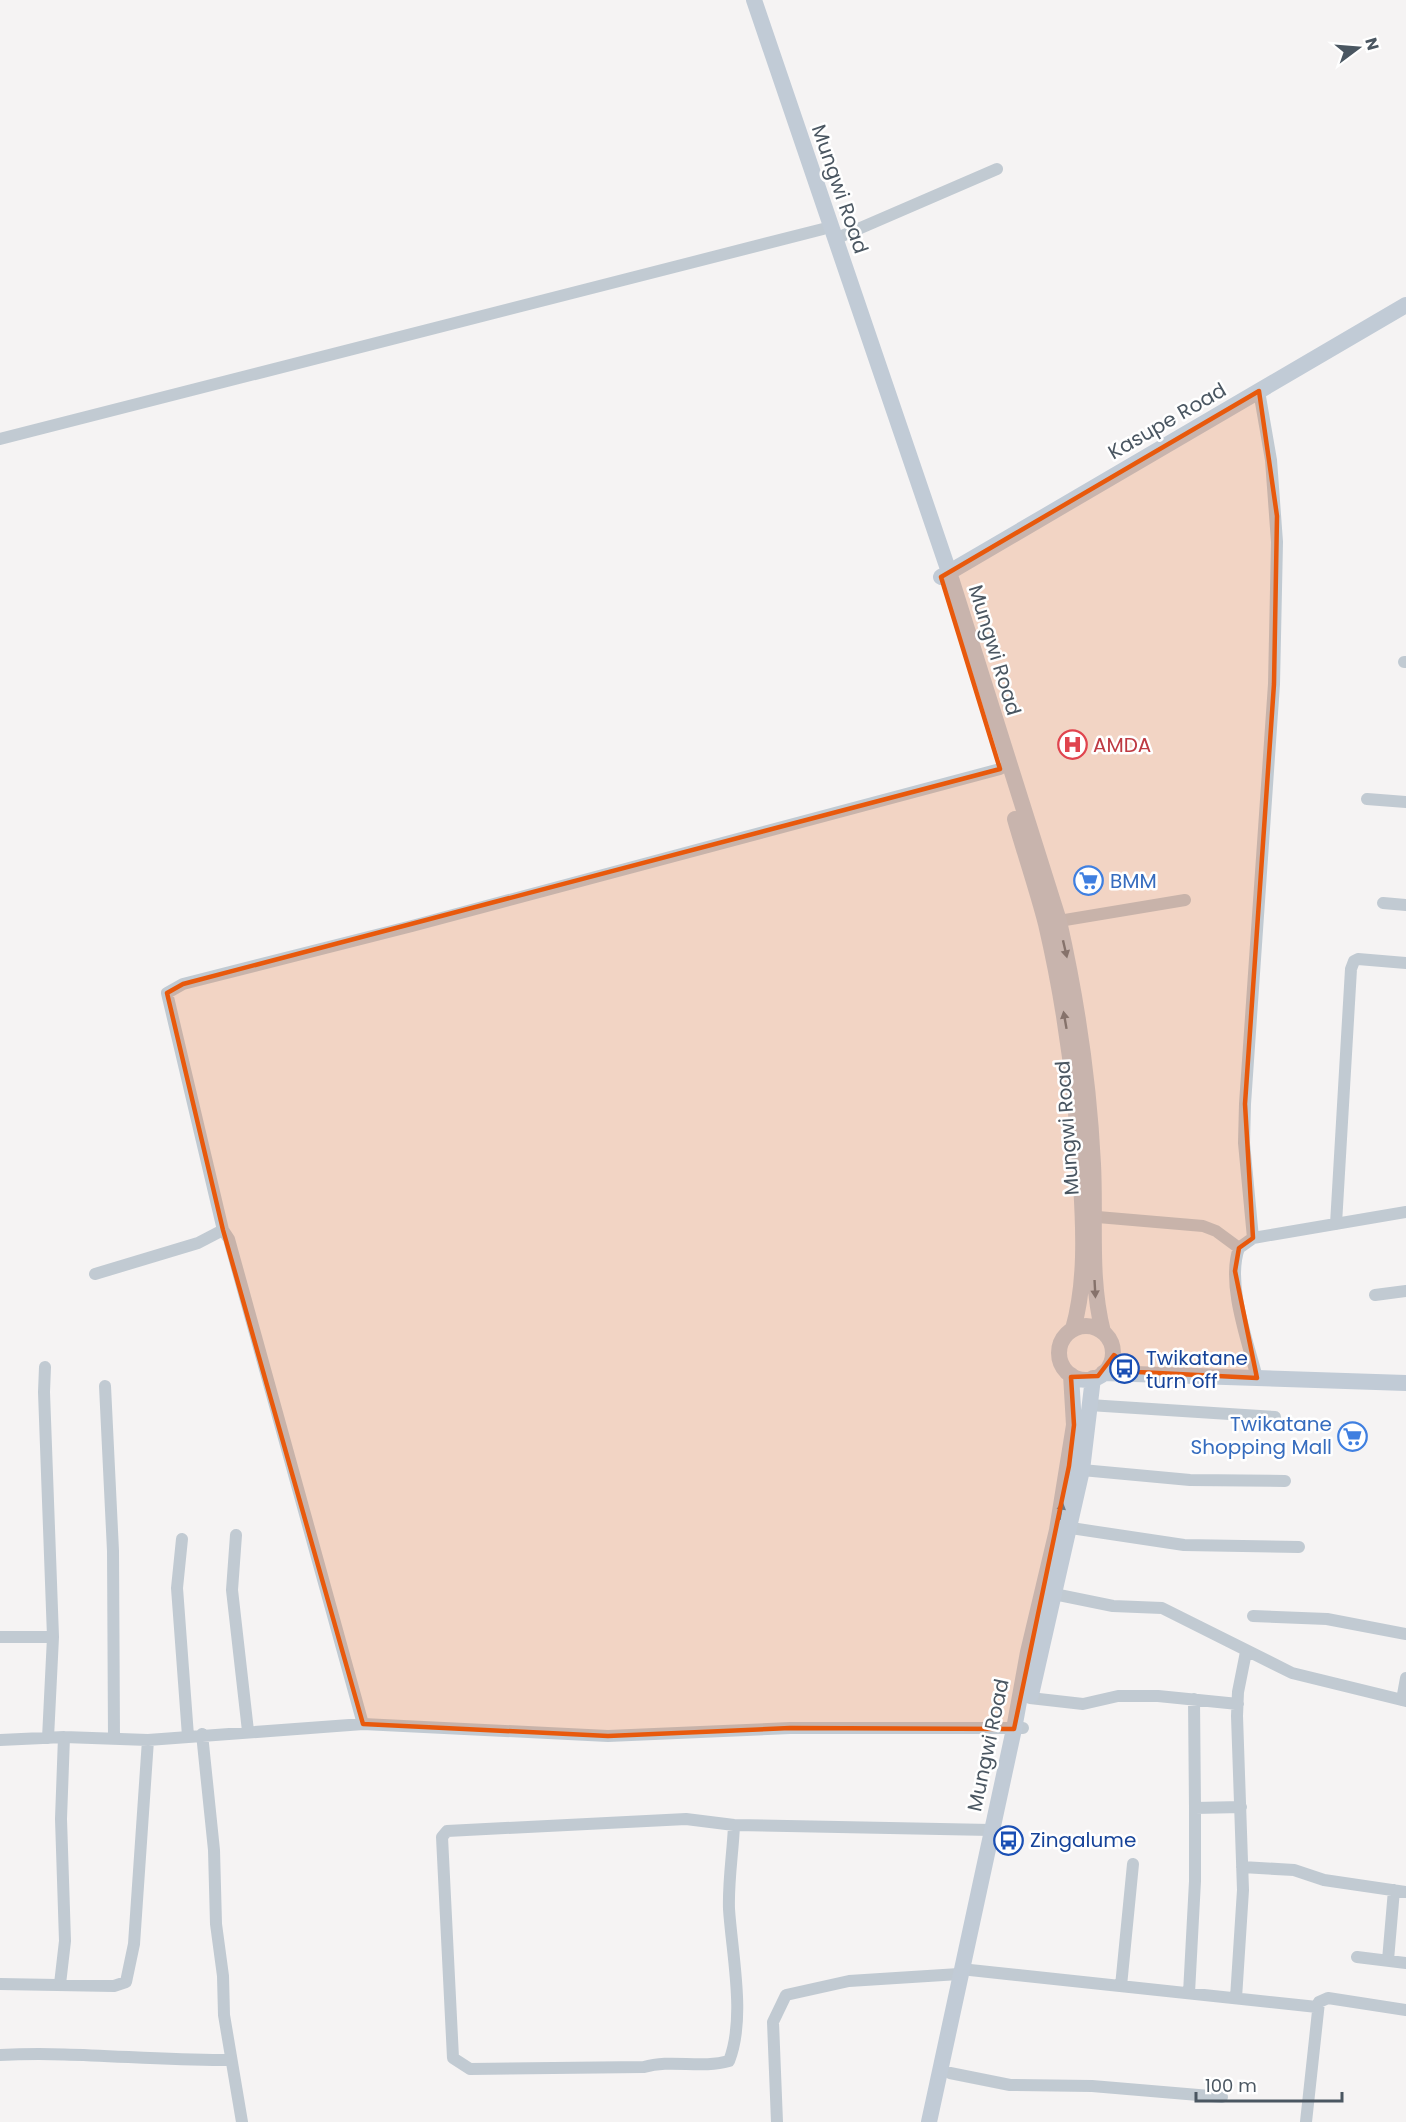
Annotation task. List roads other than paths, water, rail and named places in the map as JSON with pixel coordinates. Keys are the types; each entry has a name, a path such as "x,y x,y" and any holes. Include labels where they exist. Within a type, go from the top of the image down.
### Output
{"main road":[{"name":"Mungwi Road","path":"746,0 829,234 945,575 1059,921 1072,980 1086,1073 1089,1216 1094,1291 1103,1332"},
{"name":"Mungwi Road","path":"754,0 829,234"},
{"name":"Kasupe Road","path":"945,575 1406,305"},
{"name":"Mungwi Road","path":"945,575 1045,922 1059,992 1077,1111 1089,1216 1079,1310 1073,1329"},
{"path":"1138,1372 1113,1354 1108,1338 1103,1332 1088,1326 1073,1329 1061,1342 1059,1351 1065,1369 1078,1378 1138,1372 1406,1383"},
{"path":"1098,1376 1113,1354"},
{"name":"Mungwi Road","path":"929,2122 1019,1729 1028,1652 1057,1530 1074,1425 1071,1375"},
{"name":"Mungwi Road","path":"939,2122 950,2073 964,1972 991,1830 1030,1698 1071,1528 1082,1470 1089,1405 1098,1376"}],"street":[{"path":"0,439 829,234 997,169"},
{"path":"1253,1238 1246,1174 1245,1104 1274,684 1277,542 1271,460 1259,391"},
{"path":"363,1724 230,1239 223,1230 166,993 172,989 1000,770"},
{"path":"1367,799 1406,802"},
{"path":"1059,921 1185,900"},
{"path":"1383,903 1406,905"},
{"path":"1336,1224 1352,964 1358,959 1406,963"},
{"path":"1257,1378 1239,1307 1235,1271 1239,1248 1253,1238 1406,1212"},
{"path":"1089,1216 1203,1226 1239,1248"},
{"path":"95,1274 198,1243 223,1230"},
{"path":"1375,1295 1406,1291"},
{"path":"45,1367 53,1637 48,1738"},
{"path":"105,1386 113,1551 114,1739"},
{"path":"1089,1405 1275,1417"},
{"path":"1082,1470 1190,1480 1285,1482"},
{"path":"1071,1528 1184,1545 1299,1547"},
{"path":"236,1535 232,1590 248,1731"},
{"path":"182,1539 177,1588 188,1736"},
{"path":"1054,1594 1113,1606 1162,1608 1292,1673 1404,1700 1406,1678"},
{"path":"1253,1616 1327,1619 1406,1634"},
{"path":"0,1637 53,1637"},
{"path":"1236,1998 1242,1867 1238,1704 1246,1652"},
{"path":"1030,1698 1083,1704 1118,1696 1194,1699 1238,1704"},
{"path":"1189,1993 1195,1881 1194,1699"},
{"path":"0,1740 64,1737 148,1740 202,1734 363,1724 608,1736 790,1728 1019,1729"},
{"path":"202,1734 214,1850 216,1924 230,2060 242,2122"},
{"path":"60,1984 65,1941 62,1819 64,1737"},
{"path":"0,1984 114,1986 122,1985 128,1977 139,1880 141,1814 148,1740"},
{"path":"1195,1808 1241,1807"},
{"path":"735,1825 729,1906 735,1975 735,2044 729,2061 712,2066 653,2064 644,2067 470,2069 453,2058 442,1837 447,1831 686,1819 735,1825 991,1830"},
{"path":"1121,1986 1133,1864"},
{"path":"1242,1867 1294,1870 1324,1880 1400,1891 1388,1960"},
{"path":"1357,1957 1406,1963"},
{"path":"777,2122 772,2022 786,1995 849,1981 964,1972 1317,2007"},
{"path":"1306,2122 1319,2002 1328,1998 1406,2010"},
{"path":"0,2055 56,2052 185,2060 230,2060"},
{"path":"950,2073 1010,2085 1092,2086 1222,2097"}],"place":[{"name":"AMDA","path":"1072,745"},
{"name":"BMM","path":"1089,881"},
{"name":"Twikatane turn off","path":"1125,1369"},
{"name":"Twikatane Shopping Mall","path":"1353,1436"},
{"name":"Zingalume","path":"1009,1840"}]}
